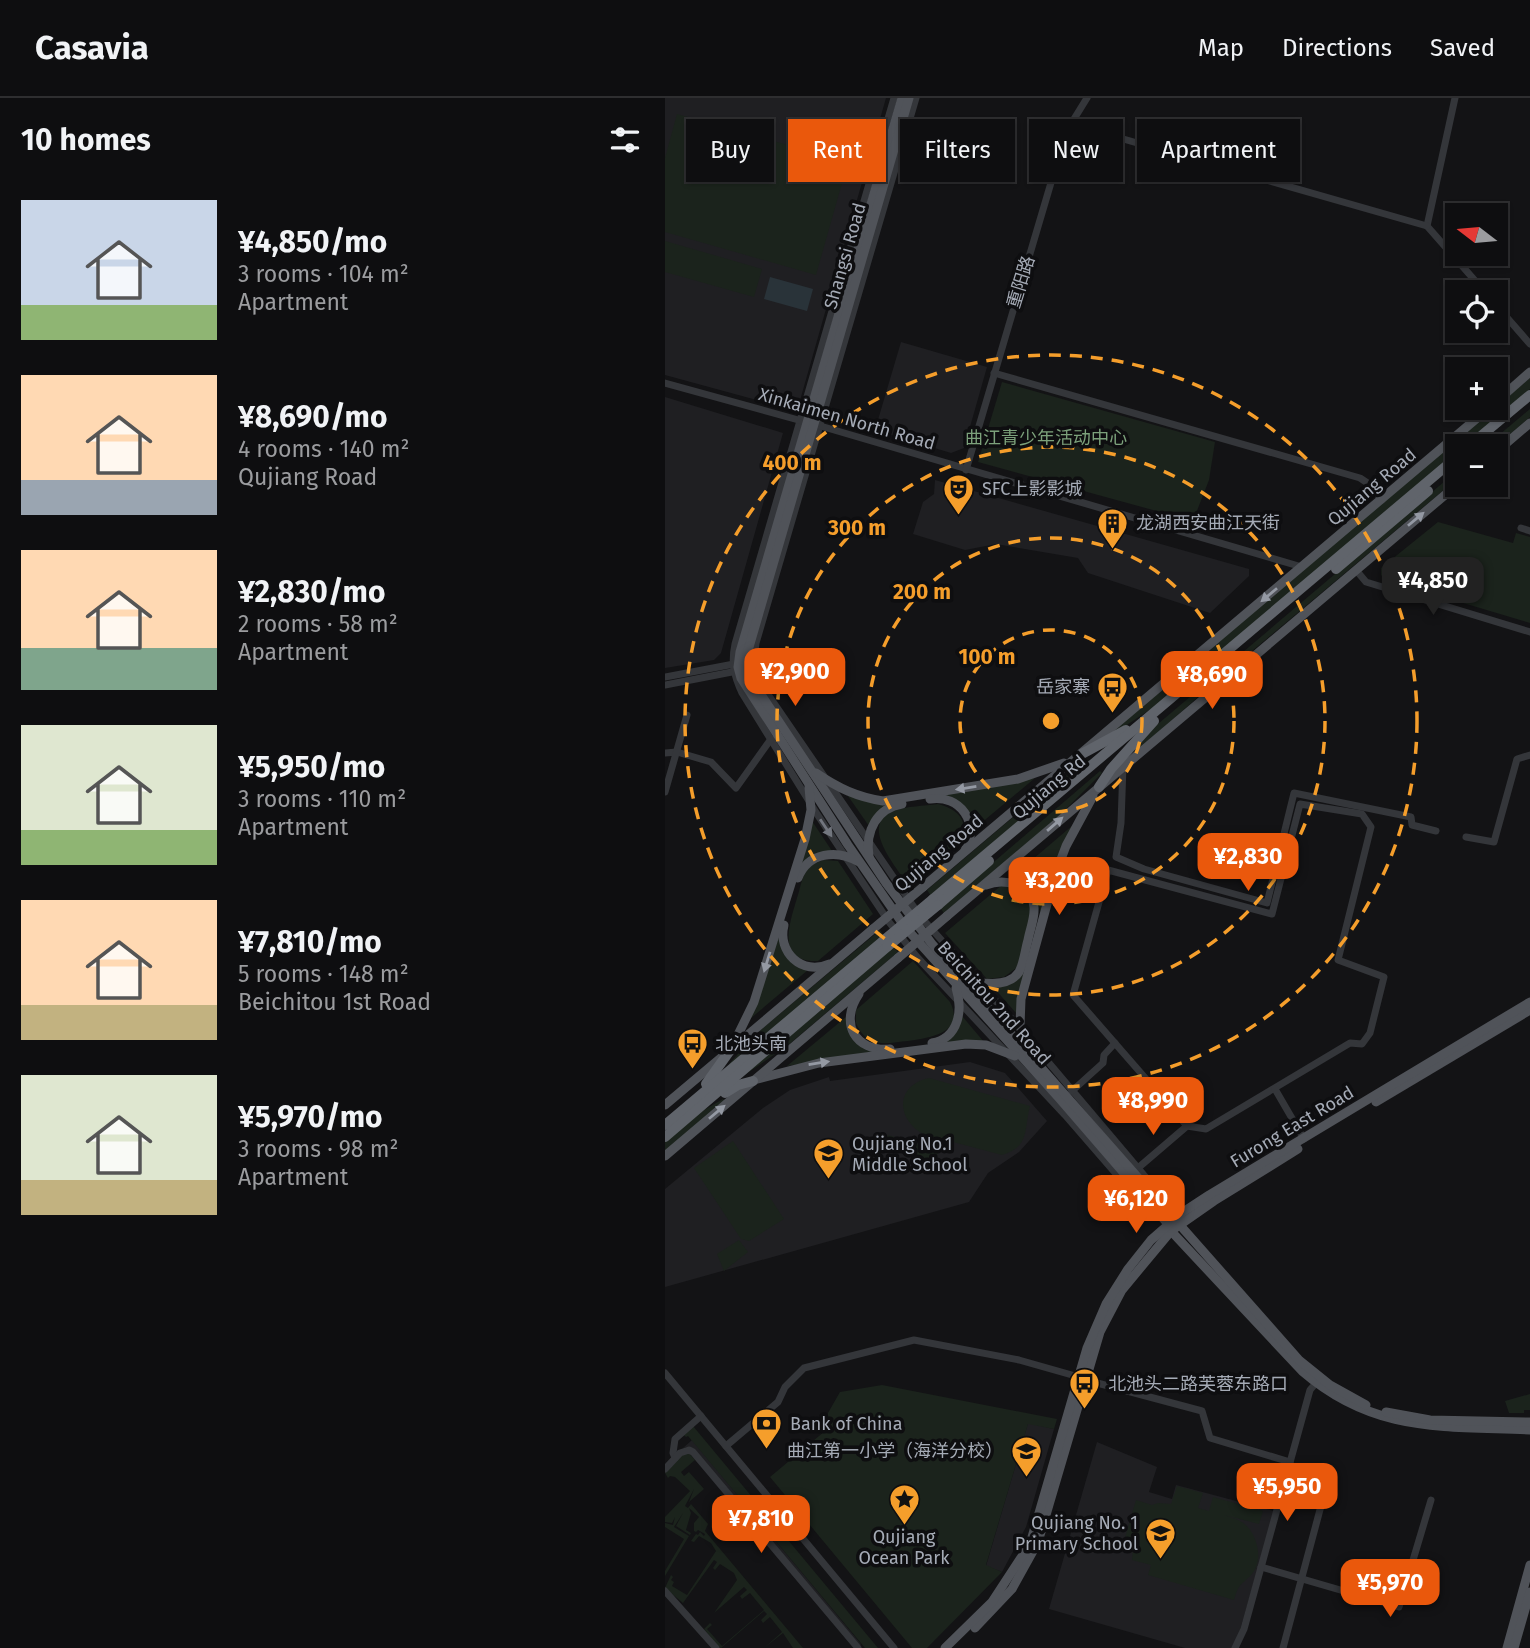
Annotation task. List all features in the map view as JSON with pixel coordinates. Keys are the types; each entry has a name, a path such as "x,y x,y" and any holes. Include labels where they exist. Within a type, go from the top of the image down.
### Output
{"highway":[{"path":"1483,434 1530,395"},
{"path":"1494,434 1530,403"},
{"name":"Qujiang Rd","path":"1151,720 1445,467"},
{"name":"Qujiang Rd","path":"665,1125 692,1107 1445,476"},
{"path":"1078,756 1151,720"},
{"path":"1099,787 1151,720"},
{"path":"692,1107 731,1049"},
{"path":"692,1107 753,1080"},
{"name":"Qujiang Rd","path":"665,1137 692,1107"}],"main road":[{"name":"Shangsi Road","path":"810,423 902,98"},
{"name":"Shangsi Road","path":"810,423 909,98"},
{"path":"1508,391 1530,372"},
{"name":"Qujiang Road","path":"665,1105 1475,420"},
{"path":"740,667 810,423"},
{"path":"1508,442 1530,423"},
{"path":"665,1156 1445,495"},
{"name":"Beichitou 2nd Road","path":"740,667 867,863 905,927 1029,1052 1239,1306 1316,1383 1350,1404 1377,1415 1409,1423 1530,1430"},
{"path":"731,1049 750,1011 806,839 811,804 808,774 862,797 890,800 1018,779 1078,756"},
{"path":"1029,1052 1021,1030 1021,999 1058,865 1099,787"},
{"path":"840,958 825,966 802,965 789,956 782,937 800,874 806,864 821,855 845,856 867,863 869,840 877,818 887,808 943,798 959,806 969,821 970,839 963,854"},
{"path":"863,987 851,1009 851,1028 861,1042 878,1049 940,1042 955,1028 960,1003 957,979 1005,982 1018,973 1034,911 1030,896 1014,884 996,882 979,890"},
{"name":"Beichitou 2nd Road","path":"957,979 1027,1064 1299,1360 1346,1395 1379,1410 1412,1418 1530,1422"},
{"name":"Furong East Road","path":"945,1648 992,1602 1030,1544 1100,1332 1122,1290 1171,1222 1209,1195 1530,1002"},
{"name":"Furong East Road","path":"1171,1222 1214,1201 1530,1010"},
{"path":"753,1080 811,1065 966,1044 1002,1049 1027,1064"},
{"name":"Furong East Road","path":"953,1648 1001,1602 1031,1558 1050,1507 1083,1379"},
{"path":"1507,1648 1530,1565"},
{"path":"1514,1648 1530,1592"}],"street":[{"path":"894,98 756,643 740,667 742,693 888,922 1065,1115 1150,1213 1171,1222"},
{"path":"810,423 916,98"},
{"name":"重阳路","path":"1075,119 1087,98"},
{"path":"1427,226 1455,98"},
{"path":"1123,139 1427,226 1474,280"},
{"name":"重阳路","path":"966,470 1051,182"},
{"path":"1508,319 1530,344"},
{"path":"994,373 1360,478 1382,499"},
{"name":"Xinkaimen North Road","path":"665,383 1302,567"},
{"path":"1356,570 1366,582 1530,632"},
{"path":"665,685 740,667"},
{"path":"665,677 740,667 757,677 921,916 1165,1200 1171,1222"},
{"path":"665,792 687,715"},
{"path":"665,753 677,752 711,762 736,788 771,739"},
{"path":"1466,837 1494,842 1517,759 1530,755"},
{"path":"1123,766 1121,823 1116,857 1144,869 1267,903 1294,793 1411,817 1412,825 1436,831"},
{"path":"1300,804 1362,814 1370,827 1338,960 1384,977 1370,1033 1362,1044 1350,1043 1275,1088 1206,1129 1187,1126 1073,995 1108,870 1272,914 1300,804"},
{"path":"1072,1091 1103,1063 1104,1055 1115,1043"},
{"path":"1275,1088 1304,1139"},
{"path":"1138,1168 1187,1126"},
{"path":"726,1446 778,1402 785,1387 804,1368 914,1340 1019,1360 1202,1411 1210,1438 1290,1462"},
{"path":"665,1373 894,1648"},
{"path":"1235,1648 1244,1629 1310,1390 1316,1383"},
{"path":"675,1458 669,1447 701,1416"},
{"path":"665,1469 687,1449 693,1452 858,1648"},
{"path":"1283,1648 1329,1476"},
{"path":"1261,1567 1399,1607 1430,1500"},
{"path":"665,1591 716,1648"}],"shaded area":[{"path":"665,98 886,98 880,119 788,119 788,182 862,182 797,411 665,375"},
{"path":"770,277 813,289 807,311 764,299"},
{"path":"901,342 987,367 964,448 951,453 875,430"},
{"path":"665,397 783,433 721,653 714,660 665,668"},
{"name":"龙湖西安曲江天街","path":"935,480 1249,569 1249,576 1210,613 1088,573 1078,558 996,544 965,550 913,534 923,502 934,494"},
{"name":"Qujiang No.1 Middle School","path":"970,1062 1005,1073 1047,1121 1019,1152 988,1173 969,1202 665,1287 665,1189 763,1108 790,1090 829,1077 830,1081"},
{"name":"曲江第一小学（海洋分校）","path":"1028,1423 1054,1429 1026,1527 1002,1572 986,1566"},
{"path":"692,1440 860,1646 689,1447 683,1448"},
{"name":"Qujiang No. 1 Primary School","path":"1097,1442 1157,1467 1149,1492 1172,1499 1176,1485 1274,1511 1235,1648 1185,1648 1049,1609"}],"green space":[{"path":"677,114 695,119 686,119 686,182 774,182 774,141 788,145 788,182 842,182 816,275 665,232 665,158"},
{"path":"665,241 762,269 754,297 665,272"},
{"path":"1530,378 1530,389 1508,407 1508,397"},
{"name":"曲江青少年活动中心","path":"1002,382 1215,442 1209,480 1193,521 978,462"},
{"path":"1530,409 1530,417 1508,436 1500,434"},
{"path":"1480,420 1493,420 1476,434 1464,434"},
{"path":"1445,450 1445,461 1154,707 1108,735"},
{"path":"1445,481 1445,489 1208,688 1126,761 1152,729"},
{"path":"1438,522 1513,543 1516,533 1530,537 1530,623 1386,580 1381,575 1381,568"},
{"path":"1089,760 931,896 927,890 1044,791"},
{"path":"1100,771 1102,773 1058,817 944,913 940,908"},
{"path":"1035,778 974,829 945,796 945,795"},
{"path":"850,796 890,803 869,826"},
{"path":"938,804 955,812 962,820 963,839 908,885 883,846 879,825 884,817 894,811"},
{"path":"812,821 832,851 800,869"},
{"path":"1073,825 1041,915 1033,891 1012,877"},
{"path":"824,860 838,861 873,914 818,961 804,960 791,948 791,918 804,875 816,863"},
{"path":"1003,884 1027,895 1032,911 1019,966 1004,977 987,979 945,933"},
{"path":"880,930 884,936 729,1064 757,1033"},
{"path":"779,936 808,970 750,1019"},
{"path":"893,947 898,952 787,1046 740,1078"},
{"path":"913,961 950,1002 954,1012 953,1021 935,1036 889,1043 870,1040 857,1026 856,1010"},
{"path":"1026,968 1017,1012 1016,1013 994,988"},
{"path":"962,1016 984,1042 940,1043"},
{"path":"846,1017 848,1027 879,1052 787,1066"},
{"path":"929,1078 1030,1106 1022,1142 1011,1152 1002,1155 923,1134 907,1119 903,1103 910,1087"},
{"path":"723,1099 725,1101 665,1152 665,1141 697,1114"},
{"path":"888,1135 939,1150 935,1162 884,1148"},
{"path":"733,1141 784,1219 749,1241 741,1239 694,1168"},
{"path":"739,1240 748,1252 724,1271 717,1254"},
{"name":"Qujiang Ocean Park","path":"882,1385 1057,1419 1054,1429 1028,1424 986,1565 1002,1572 927,1648 912,1648 770,1477 825,1431 824,1420 840,1392"},
{"path":"1530,1394 1530,1410 1524,1410 1524,1413 1509,1413 1505,1401"},
{"path":"693,1426 878,1648 865,1648 688,1436 683,1434"},
{"path":"688,1452 695,1460 681,1472 684,1476 689,1472 704,1489 689,1502 694,1489 685,1506 688,1508 691,1504 708,1524 705,1531 803,1648 793,1648 783,1633 764,1648 782,1632 770,1617 763,1623 761,1620 767,1614 764,1611 721,1648 719,1647 704,1629 710,1623 712,1625 707,1629 722,1646 764,1610 750,1593 742,1599 740,1596 747,1590 744,1587 714,1613 737,1580 734,1573 720,1564 715,1570 713,1568 717,1562 714,1560 683,1603 665,1588 671,1575 674,1582 672,1586 687,1595 716,1551 711,1543 699,1536 694,1542 691,1541 700,1532 704,1536 705,1534 698,1530 694,1531 694,1523 699,1517 689,1508 691,1513 686,1530 691,1533 690,1535 676,1526 683,1513 674,1527 689,1536 665,1576 665,1571 684,1539 665,1527 665,1523 673,1525 675,1517 672,1523 665,1522 665,1517 690,1491 675,1477 668,1478 665,1473"},
{"path":"1177,1486 1203,1493 1198,1508 1209,1511 1213,1497 1263,1511 1259,1524 1224,1515 1246,1525 1254,1537 1258,1553 1256,1568 1239,1587 1234,1600 1148,1575 1151,1565 1132,1560 1133,1548 1123,1545 1136,1500 1152,1505 1171,1504"}],"place":[{"name":"SFC上影影城","path":"959,516"},
{"name":"龙湖西安曲江天街","path":"1113,550"},
{"name":"岳家寨","path":"1113,714"},
{"name":"北池头南","path":"692,1071"},
{"name":"Qujiang No.1 Middle School","path":"829,1181"},
{"name":"北池头二路芙蓉东路口","path":"1085,1411"},
{"name":"Bank of China","path":"767,1451"},
{"name":"曲江第一小学（海洋分校）","path":"1026,1478"},
{"name":"Qujiang Ocean Park","path":"904,1526"},
{"name":"Qujiang No. 1 Primary School","path":"1161,1560"}]}
